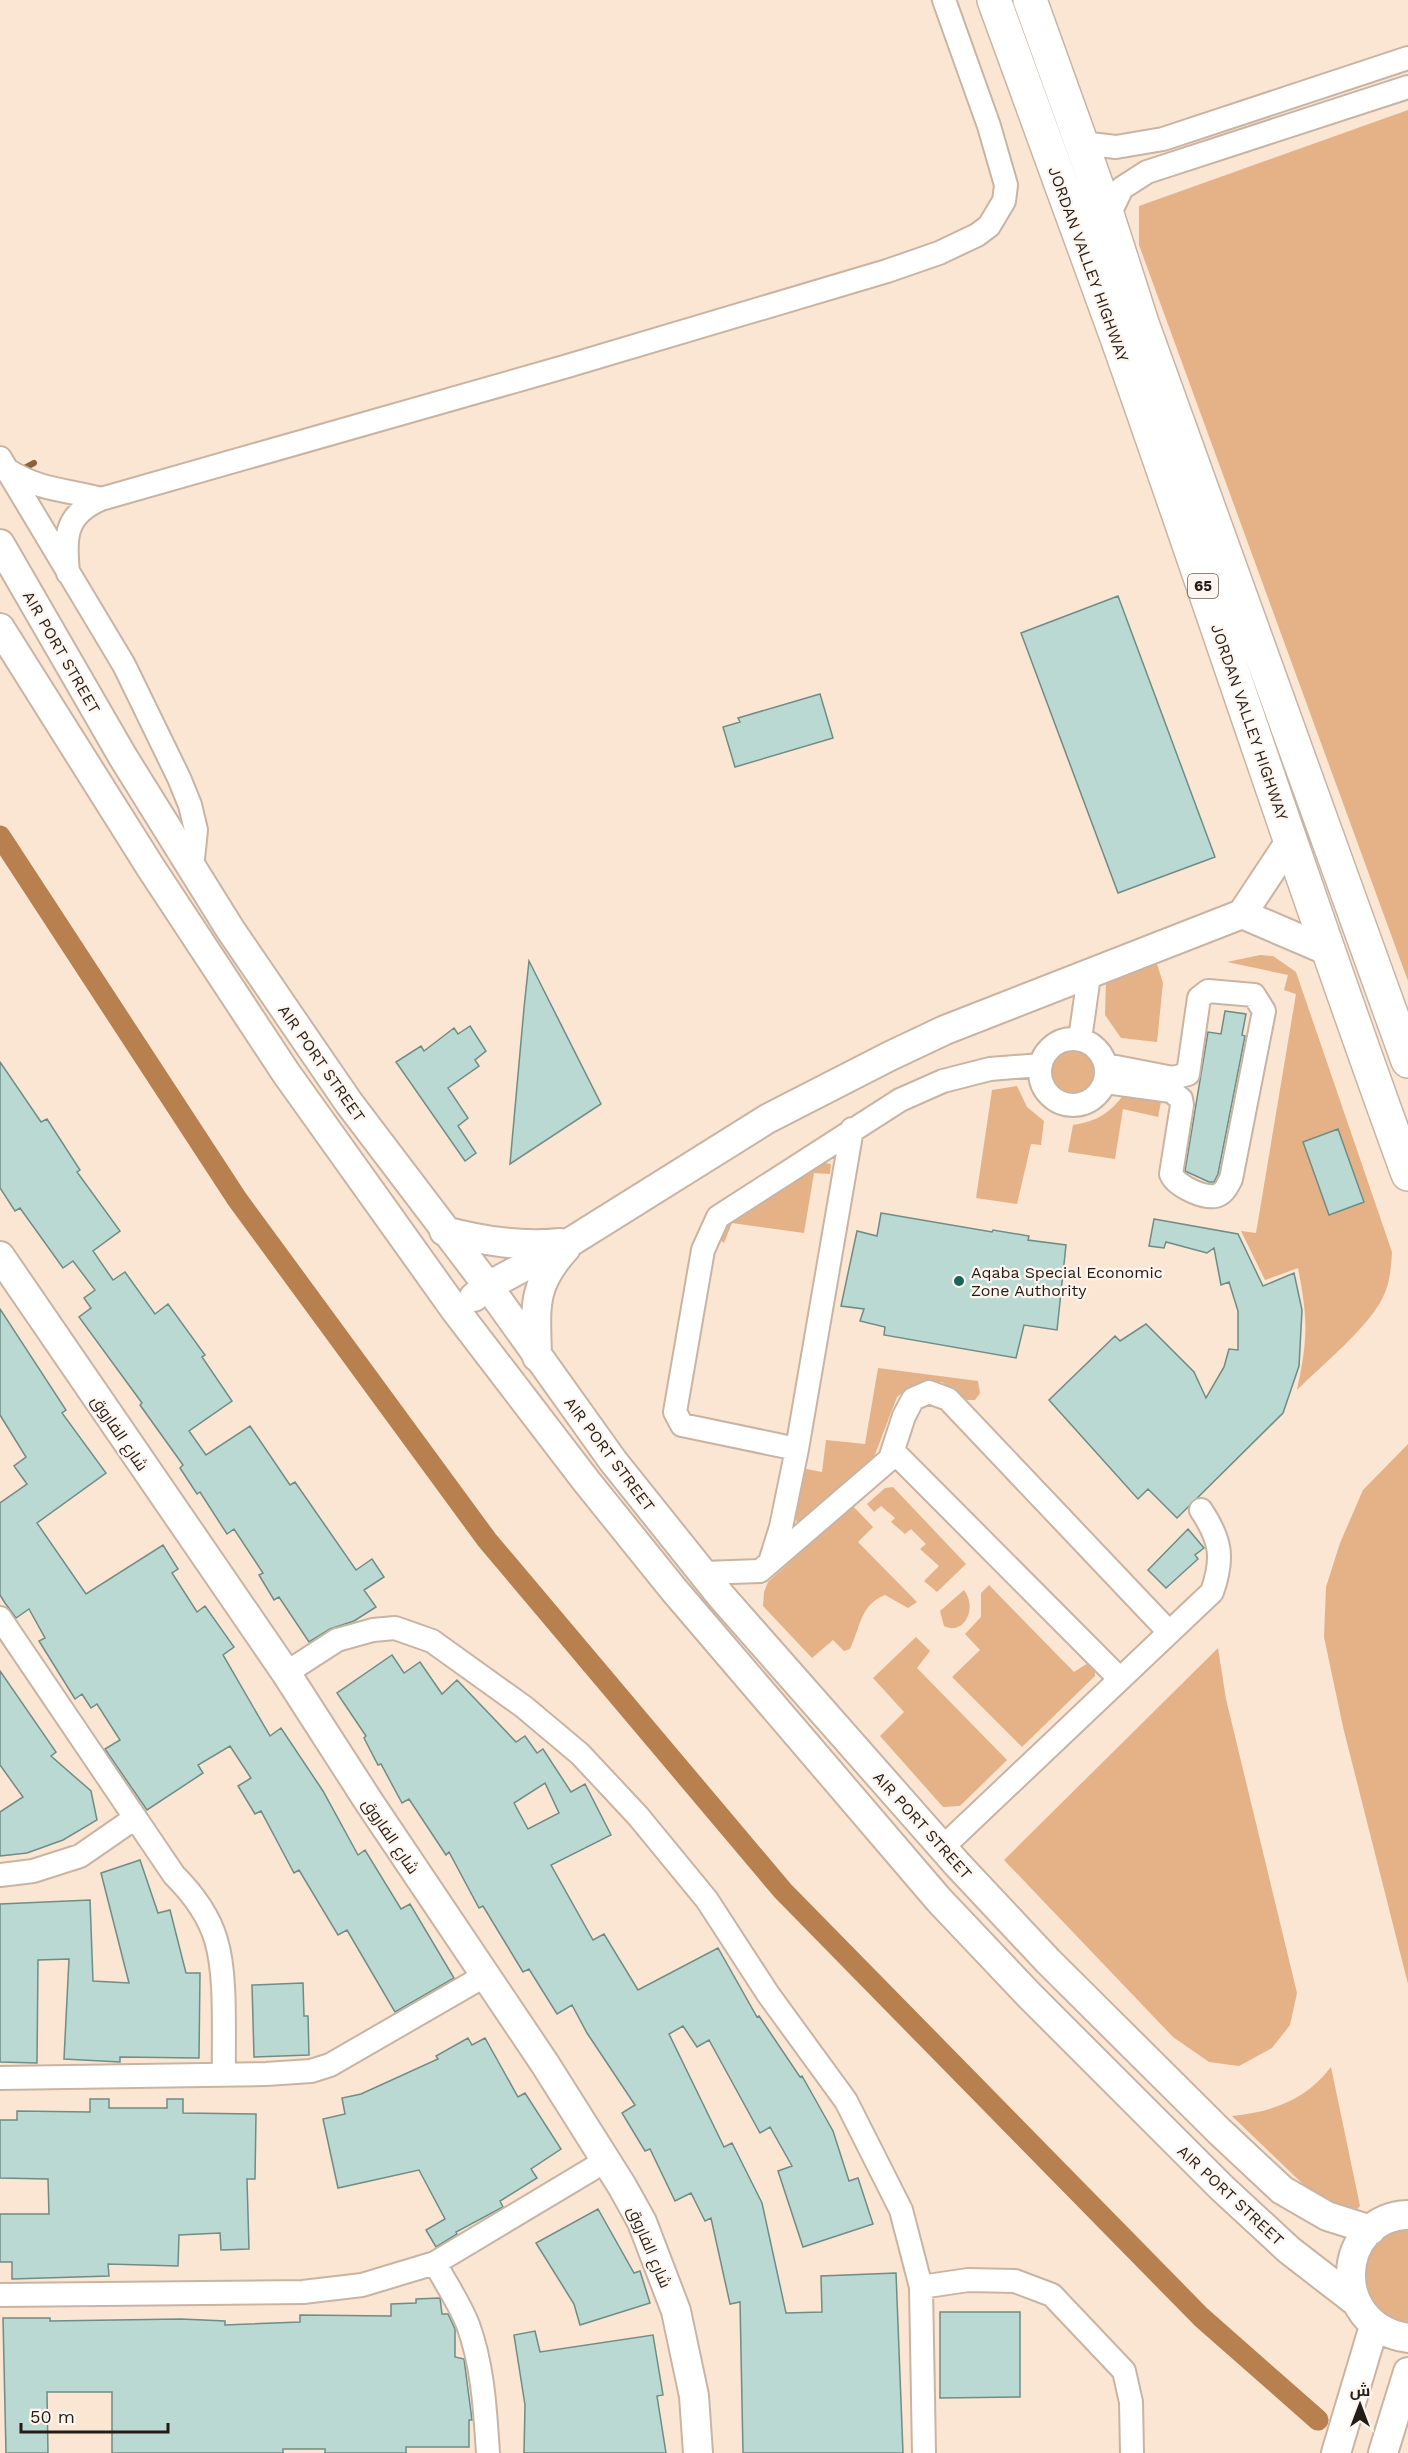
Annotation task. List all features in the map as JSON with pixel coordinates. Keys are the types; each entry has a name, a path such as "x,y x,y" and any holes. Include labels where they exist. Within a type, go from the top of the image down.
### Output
{"highway":[{"name":"JORDAN VALLEY HIGHWAY","path":"994,0 1129,328 1408,1061"},
{"name":"JORDAN VALLEY HIGHWAY","path":"1030,0 1108,217 1129,328 1326,950 1408,1174"}],"main road":[{"name":"AIR PORT STREET","path":"0,544 78,683 230,929 349,1103 444,1232 488,1286 613,1461 703,1573 942,1848 1048,1960 1267,2176 1282,2190 1327,2216 1371,2230"},
{"name":"AIR PORT STREET","path":"0,628 145,859 286,1073 456,1311 573,1464 674,1590 939,1900 1123,2091 1222,2188 1289,2250 1355,2301 1374,2326"},
{"path":"456,1311 488,1286 572,1241 767,1119 890,1056 988,1013 1089,976 1242,914 1291,840"},
{"path":"1242,914 1326,950"},
{"path":"444,1232 510,1245 533,1246 572,1241"},
{"path":"537,1357 536,1312 540,1284 551,1265 572,1241"},
{"name":"شارع الفاروق","path":"0,1256 286,1673 375,1812 486,1975 607,2160 642,2222 676,2311 694,2396 698,2453"},
{"path":"1355,2301 1351,2289 1352,2263 1362,2239 1386,2220 1408,2215"},
{"path":"1336,2453 1374,2326 1388,2334 1408,2338"},
{"path":"1383,2453 1408,2372"}],"street":[{"path":"68,573 66,540 70,525 83,507 101,499 564,367 888,271 939,253 977,235 998,213 1006,185 989,126 944,0"},
{"path":"1081,143 1116,147 1163,139 1408,58"},
{"path":"1108,217 1122,188 1129,181 1147,172 1408,87"},
{"path":"3,464 31,484 49,489 67,489 101,499"},
{"path":"3,464 123,665 179,778 190,805 196,830 192,868"},
{"path":"1080,1039 1089,976"},
{"path":"1208,991 1254,995 1264,1011 1231,1179 1221,1194 1214,1196 1181,1188 1171,1174 1182,1105 1177,1095 1171,1091 1106,1074 1173,1078 1188,1074 1199,998 1208,991"},
{"path":"1080,1039 1100,1050 1106,1074 1092,1100 1071,1106 1060,1103 1044,1089 1040,1078 1041,1065 1049,1048 1059,1042 1080,1039"},
{"path":"797,1449 682,1425 675,1412 703,1250 718,1217 900,1100 943,1081 990,1069 1041,1065"},
{"path":"770,1562 781,1527 797,1449 852,1129"},
{"path":"703,1573 760,1571 890,1459 904,1416 914,1399 929,1392 948,1399 1169,1632"},
{"path":"893,1451 1120,1679"},
{"path":"942,1848 1212,1592 1221,1567 1216,1532 1201,1510"},
{"path":"0,1618 174,1875 191,1891 216,1940 220,1970 224,2074"},
{"path":"286,1673 337,1640 373,1630 395,1628 432,1641 524,1707 580,1754 638,1816 707,1900 768,1994 846,2101 901,2210 921,2287 924,2453"},
{"path":"0,1875 33,1871 80,1856 135,1818"},
{"path":"0,2078 310,2071 330,2065 486,1975"},
{"path":"0,2295 303,2292 362,2285 435,2264 607,2160"},
{"path":"435,2264 467,2322 475,2346 482,2375 488,2453"},
{"path":"921,2287 968,2280 1015,2281 1052,2295 1124,2371 1131,2402 1132,2453"}],"shaded area":[{"path":"1408,110 1408,981 1139,245 1139,206"},
{"path":"1260,955 1273,956 1296,972 1392,1252 1387,1286 1376,1309 1356,1333 1297,1390 1305,1342 1304,1301 1298,1268 1265,1280 1241,1231 1256,1233 1296,994 1284,990 1288,975 1227,962"},
{"path":"1157,964 1163,983 1157,1042 1121,1038 1105,1015 1106,980 1125,970"},
{"path":"1073,1050 1090,1057 1097,1074 1090,1091 1073,1098 1056,1091 1049,1074 1056,1057"},
{"path":"1017,1086 1027,1107 1044,1121 1041,1145 1031,1144 1017,1204 976,1198 992,1090"},
{"path":"1125,1093 1155,1098 1161,1102 1158,1117 1123,1109 1115,1159 1068,1152 1073,1125 1103,1115"},
{"path":"820,1162 831,1164 830,1174 814,1173 804,1233 732,1223 724,1243 715,1236 723,1220"},
{"path":"878,1368 978,1381 980,1393 975,1400 967,1400 942,1382 913,1385 897,1397 874,1457 860,1476 798,1524 794,1516 801,1468 822,1472 826,1440 865,1444"},
{"path":"1408,1444 1408,1984 1343,1727 1324,1637 1326,1587 1340,1543 1363,1490"},
{"path":"893,1487 966,1564 937,1592 924,1581 939,1566 920,1549 926,1544 911,1529 905,1534 891,1522 895,1518 881,1506 874,1512 867,1504 885,1488"},
{"path":"852,1505 873,1527 858,1542 917,1602 908,1608 885,1595 877,1599 862,1617 850,1649 844,1651 833,1640 812,1658 763,1606 764,1592 768,1582"},
{"path":"989,1585 1074,1672 1088,1663 1095,1669 1095,1676 1022,1747 952,1677 980,1650 965,1634 981,1617 981,1593"},
{"path":"964,1590 970,1605 967,1618 958,1627 944,1626 940,1611"},
{"path":"916,1637 930,1651 917,1668 1007,1760 960,1806 943,1807 880,1736 904,1712 873,1678"},
{"path":"1218,1648 1226,1699 1297,1993 1290,2025 1272,2048 1239,2066 1209,2062 1173,2037 1004,1860"},
{"path":"1331,2067 1360,2206 1354,2212 1332,2212 1232,2116 1261,2111 1287,2102 1311,2088"},
{"path":"1408,2223 1408,2330 1375,2317 1358,2267 1376,2236"}],"building":[{"path":"1118,596 1215,857 1118,893 1021,633"},
{"path":"820,694 833,738 735,767 723,727 740,722 738,718"},
{"path":"529,961 601,1104 510,1164 524,1008"},
{"path":"1225,1011 1246,1014 1242,1035 1245,1036 1218,1174 1214,1182 1209,1182 1185,1171 1208,1032 1221,1034"},
{"path":"470,1026 486,1051 475,1060 479,1066 448,1088 468,1118 458,1126 476,1153 465,1161 396,1062 421,1046 424,1051 454,1028 458,1034"},
{"path":"0,1062 41,1122 47,1119 80,1170 77,1172 120,1231 93,1251 113,1280 125,1272 155,1314 168,1304 205,1355 202,1357 232,1401 189,1431 206,1455 250,1426 290,1485 295,1482 356,1570 372,1559 384,1577 364,1590 376,1607 354,1621 330,1629 309,1642 279,1597 274,1600 259,1575 263,1573 234,1529 227,1534 200,1492 197,1494 180,1468 183,1465 140,1405 142,1403 79,1317 91,1308 84,1298 95,1290 73,1261 63,1268 20,1208 15,1211 0,1188"},
{"path":"1338,1129 1364,1202 1329,1215 1303,1142"},
{"path":"881,1213 1029,1236 1028,1240 1066,1245 1057,1330 1024,1325 1016,1358 884,1335 885,1327 860,1321 864,1309 841,1306 857,1231 877,1236"},
{"path":"1154,1219 1238,1234 1263,1286 1294,1273 1302,1310 1299,1366 1283,1413 1177,1518 1148,1489 1138,1499 1049,1400 1115,1336 1120,1341 1146,1324 1194,1372 1206,1398 1224,1367 1229,1349 1238,1350 1238,1311 1229,1282 1221,1285 1214,1248 1207,1253 1166,1242 1164,1248 1149,1246"},
{"path":"0,1309 66,1410 62,1413 106,1473 37,1523 86,1594 163,1545 178,1569 172,1573 197,1612 205,1606 234,1647 223,1655 270,1736 281,1728 323,1791 358,1855 365,1850 401,1909 410,1904 454,1978 395,2012 347,1930 338,1935 299,1870 294,1873 261,1811 255,1814 238,1786 251,1778 230,1746 198,1765 203,1773 147,1810 105,1749 120,1740 97,1704 91,1708 82,1694 75,1699 39,1641 45,1638 29,1609 16,1618 5,1603 0,1595 0,1503 27,1484 14,1466 26,1457 0,1415"},
{"path":"1188,1529 1204,1548 1195,1555 1198,1559 1166,1588 1148,1570"},
{"path":"392,1655 404,1673 420,1662 442,1694 457,1680 516,1742 525,1736 537,1753 543,1749 571,1792 585,1784 611,1835 551,1865 593,1940 604,1934 638,1990 718,1948 757,2017 759,2016 800,2077 802,2076 833,2131 849,2181 858,2178 873,2224 803,2247 778,2171 792,2166 770,2127 760,2133 709,2040 697,2047 683,2026 669,2034 724,2147 732,2143 762,2203 786,2313 822,2312 821,2276 896,2273 903,2453 743,2453 740,2302 730,2304 711,2218 705,2221 691,2193 675,2201 650,2149 645,2151 622,2113 635,2105 587,2033 572,2005 557,2014 529,1969 523,1972 483,1906 479,1908 449,1852 446,1855 409,1799 402,1803 381,1764 378,1765 364,1738 366,1736 337,1693","holes":["545,1783 559,1813 528,1829 514,1803"]},
{"path":"0,1671 56,1752 51,1756 91,1791 97,1820 63,1840 27,1853 0,1856 0,1812 23,1797 0,1765"},
{"path":"140,1860 158,1913 170,1910 186,1973 200,1973 199,2058 120,2057 120,2062 64,2059 69,1959 38,1960 37,2063 0,2062 0,1904 90,1900 93,1981 129,1983 101,1873"},
{"path":"303,1983 304,2016 308,2016 309,2055 254,2057 252,1985"},
{"path":"468,2038 472,2045 485,2038 518,2097 525,2093 561,2149 531,2169 537,2178 500,2201 503,2207 456,2232 457,2234 436,2247 426,2230 445,2219 419,2170 338,2188 323,2119 345,2114 342,2098 361,2094 438,2059 436,2056"},
{"path":"90,2099 109,2099 109,2108 167,2108 167,2099 183,2099 183,2113 256,2114 255,2179 247,2179 249,2249 221,2250 220,2233 179,2235 178,2266 108,2264 109,2276 12,2279 12,2262 0,2262 0,2214 49,2214 48,2179 0,2178 0,2120 17,2120 17,2111 90,2112"},
{"path":"598,2209 634,2273 640,2271 650,2303 580,2325 574,2304 536,2243"},
{"path":"440,2298 442,2314 448,2314 455,2329 455,2357 464,2359 472,2420 469,2420 469,2447 406,2447 406,2453 325,2453 325,2449 283,2449 283,2453 112,2453 112,2392 47,2392 48,2453 6,2453 3,2318 50,2318 50,2321 181,2319 225,2321 225,2325 300,2322 300,2315 391,2316 391,2304 416,2303 416,2299"},
{"path":"940,2312 1020,2312 1020,2397 940,2398"},
{"path":"535,2331 540,2352 653,2335 663,2395 657,2396 666,2453 524,2453 525,2405 514,2335"}],"waterway":[{"path":"19,471 34,463"},
{"path":"0,836 237,1199 487,1540 783,1891 1201,2317 1318,2420"}],"place":[{"name":"Aqaba Special Economic Zone Authority","path":"959,1281"}]}
